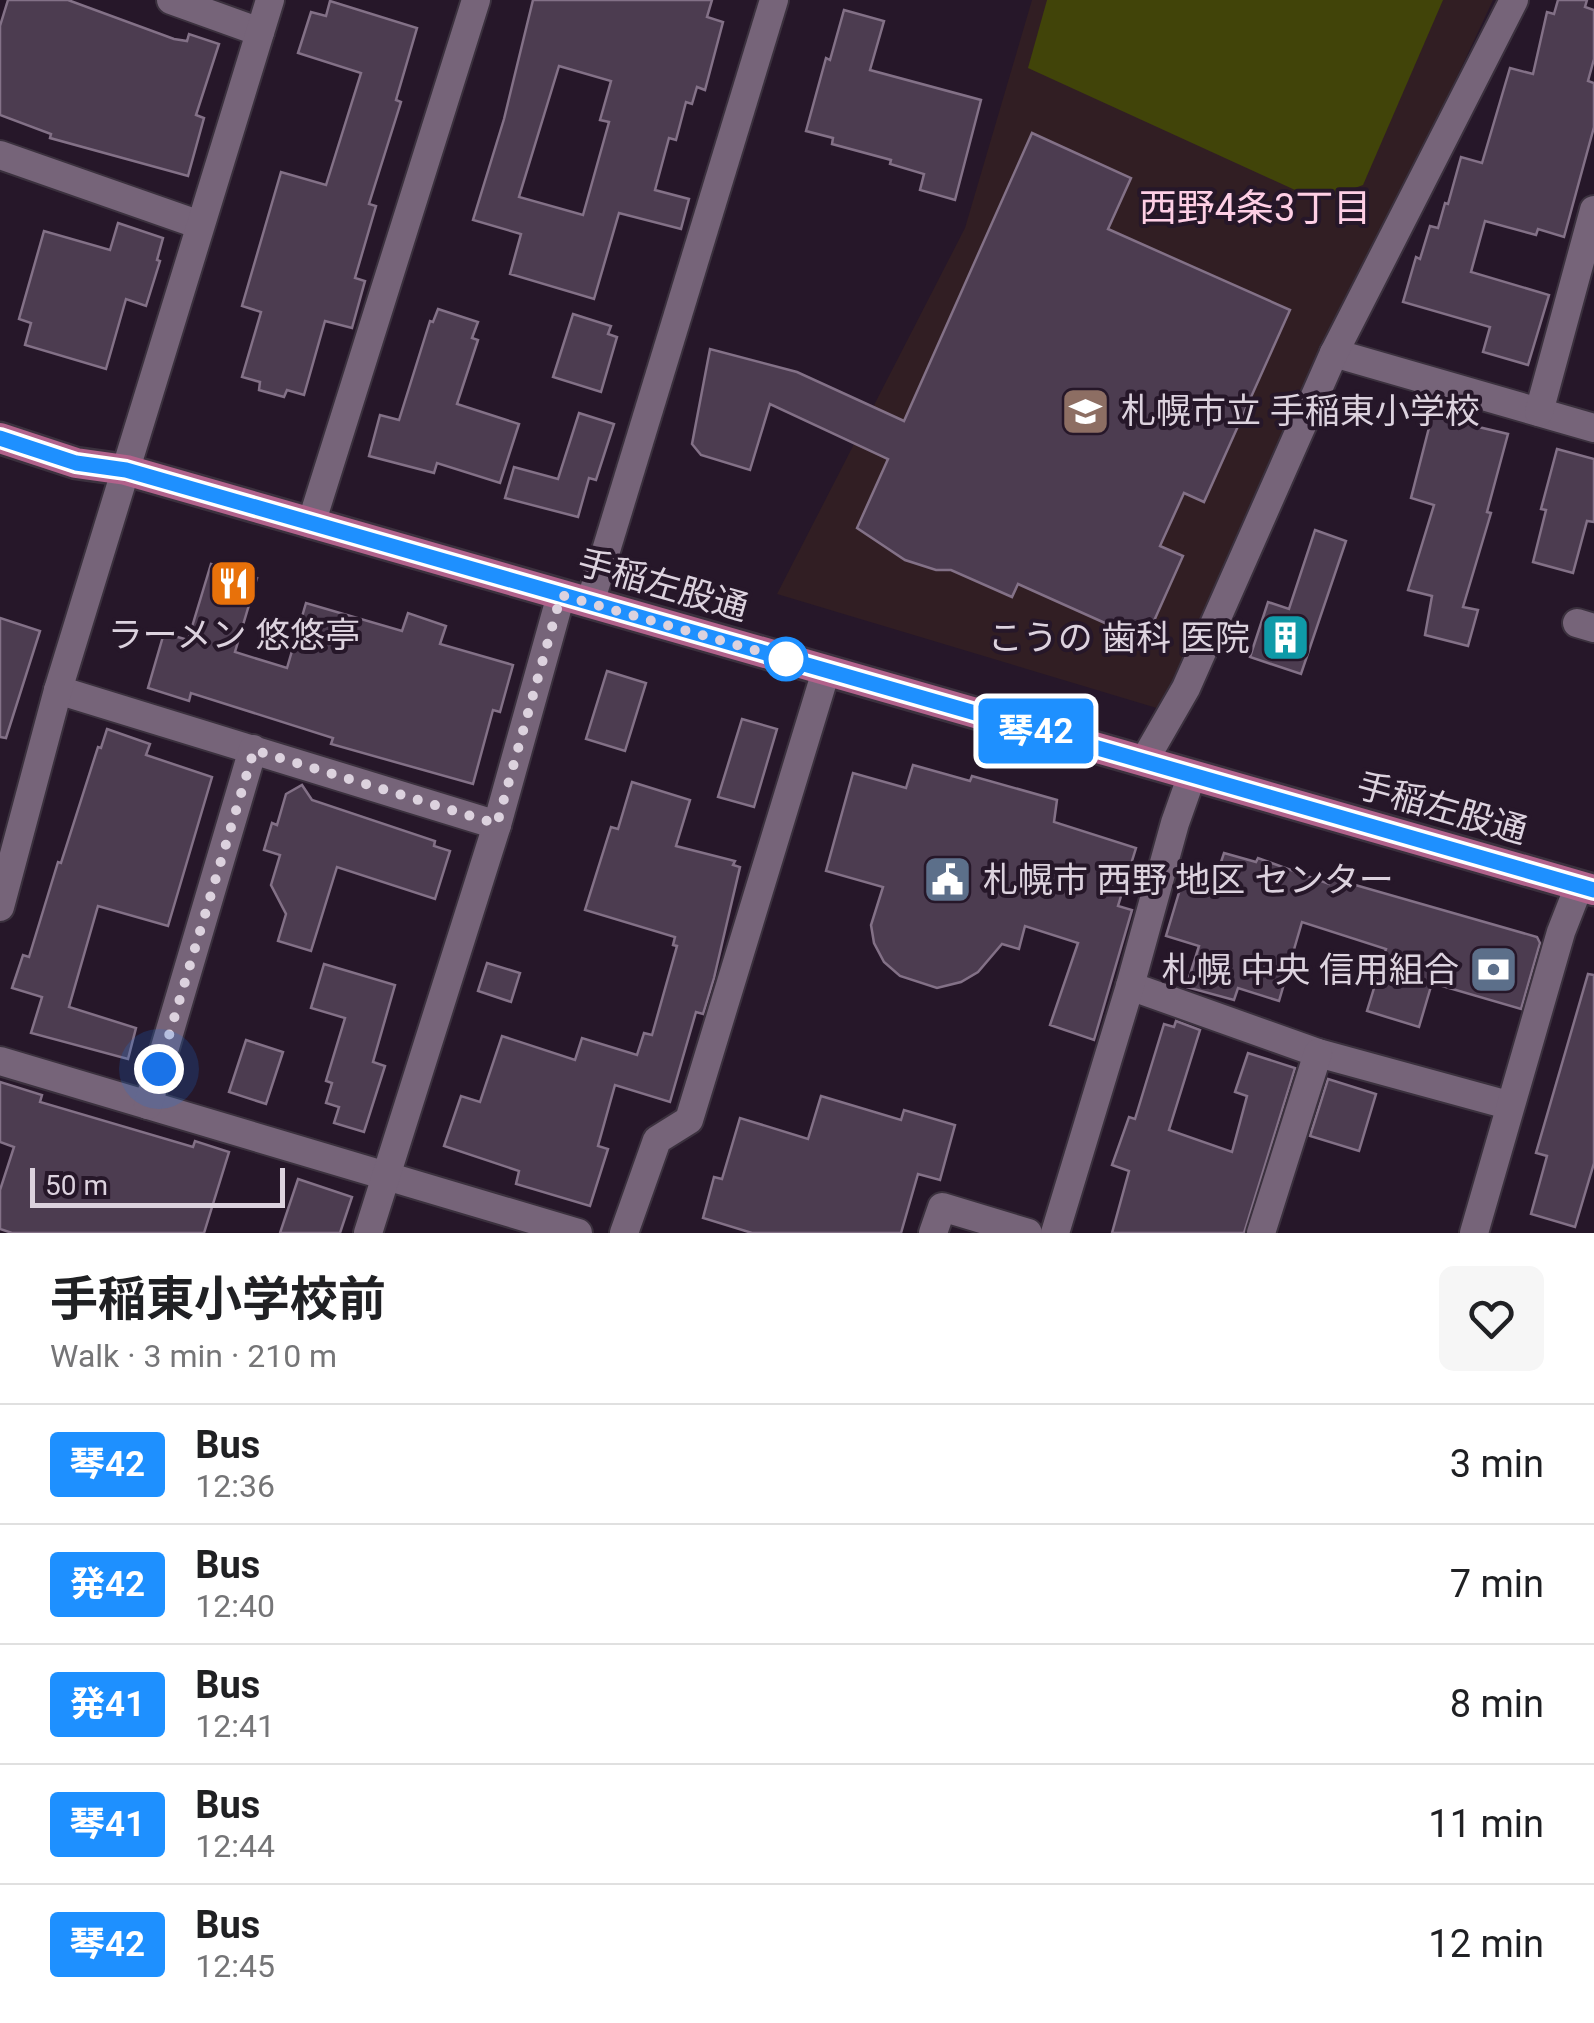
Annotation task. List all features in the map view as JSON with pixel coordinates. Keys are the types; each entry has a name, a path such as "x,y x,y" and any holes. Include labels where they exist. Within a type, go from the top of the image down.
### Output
{"main road":[{"name":"手稲左股通","path":"0,438 76,463 126,470 1587,888"}],"street":[{"path":"170,0 260,32"},
{"path":"0,907 6,870 58,690 270,0"},
{"path":"311,524 476,0"},
{"path":"368,1233 497,824 576,599 774,0"},
{"path":"1144,762 1186,688 1334,353 1514,0"},
{"path":"0,155 200,226"},
{"path":"1539,412 1594,210"},
{"path":"1334,353 1594,428"},
{"path":"624,1233 657,1140 689,1120 826,671"},
{"path":"58,690 497,824"},
{"path":"148,1104 254,750"},
{"path":"1055,1233 1130,986 1174,823 1192,775"},
{"path":"1474,1233 1561,932 1587,888"},
{"path":"1130,986 1318,1053 1508,1105"},
{"path":"1261,1233 1318,1053"},
{"path":"0,1062 578,1233"},
{"path":"934,1233 942,1207 1028,1233"}],"shaded area":[{"name":"札幌市立 手稲東小学校","path":"1032,0 1493,0 1160,709 777,594 965,228"},
{"path":"1047,0 1443,0 1363,185 1319,201 1028,68"}],"building":[{"path":"8,0 68,0 174,39 187,41 189,34 219,44 196,115 204,118 188,176 50,138 51,134 0,115 0,26"},
{"path":"533,0 712,0 707,17 723,22 705,90 697,87 692,104 686,102 676,140 669,138 655,190 689,199 681,229 619,213 594,299 510,274 521,234 473,220 504,119","holes":["559,66 611,81 600,120 609,122 583,215 519,197"]},
{"path":"1558,0 1587,0 1585,7 1594,10 1594,59 1588,81 1594,83 1594,127 1564,237 1538,229 1536,235 1485,221 1471,272 1549,295 1528,365 1483,352 1490,327 1403,302 1430,226 1438,228 1445,203 1448,204 1461,157 1482,163 1510,68 1533,74 1547,12 1554,14"},
{"path":"330,1 417,28 396,100 401,102 369,204 376,206 355,278 365,281 352,328 325,321 304,395 287,390 284,397 259,390 260,382 242,377 261,312 242,306 281,172 326,185 361,73 298,53 311,12 326,16"},
{"path":"844,10 884,21 870,70 981,100 955,200 920,190 924,174 890,164 891,160 832,144 833,138 806,131"},
{"path":"1032,133 1131,178 1108,229 1290,310 1204,502 1184,493 1160,546 1183,556 1145,641 1018,584 1012,597 951,570 936,570 905,560 857,528 888,459 770,404 750,470 701,455 692,444 710,349 797,372 904,421"},
{"path":"118,223 163,238 146,306 126,299 106,369 25,345 31,323 19,319 44,231 110,250"},
{"path":"438,309 478,322 472,338 478,340 457,404 519,424 500,483 437,463 434,473 369,456 380,415 399,420 430,321 433,322"},
{"path":"573,314 611,326 608,334 617,337 601,392 553,377"},
{"path":"579,413 614,424 596,480 589,478 578,517 505,498 514,467 558,479"},
{"path":"1432,416 1508,434 1487,512 1491,513 1463,607 1478,610 1468,646 1425,635 1432,596 1408,590 1434,505 1411,498"},
{"path":"1557,449 1594,459 1594,522 1587,521 1573,573 1533,562 1546,510 1541,509"},
{"path":"1315,530 1346,541 1301,674 1250,657 1268,602 1289,609"},
{"path":"211,564 257,578 235,652 287,668 306,603 402,631 408,613 446,626 440,644 513,665 500,712 493,710 473,784 331,744 333,738 191,693 189,701 148,688 164,633 188,640"},
{"path":"0,618 40,631 6,738 0,737"},
{"path":"607,671 646,683 625,751 586,739"},
{"path":"742,719 777,729 754,807 718,797"},
{"path":"107,729 150,744 146,755 212,777 168,926 98,906 69,1007 136,1028 128,1059 31,1033 42,997 12,988 23,955 29,957 58,862 61,863"},
{"name":"札幌市 西野 地区 センター","path":"913,765 970,781 972,776 1057,800 1054,822 1136,848 1118,906 1132,910 1094,1040 1050,1025 1078,943 1025,926 1019,949 1002,944 978,972 961,982 937,988 900,976 884,962 874,943 871,925 883,887 826,871 853,773 906,788"},
{"path":"632,782 690,800 676,846 735,861 733,865 740,867 714,978 703,1014 696,1012 670,1102 615,1085 598,1146 608,1149 590,1206 516,1184 519,1171 444,1146 461,1096 480,1102 502,1036 575,1060 582,1038 637,1055 644,1033 652,1035 677,946 673,945 675,937 585,910 611,827 618,829"},
{"path":"302,785 312,800 435,841 434,846 450,851 435,899 337,867 311,951 278,941 286,914 271,885 280,855 264,850 286,794"},
{"path":"1224,853 1256,862 1258,858 1329,884 1331,878 1537,937 1540,943 1521,1009 1432,983 1419,1027 1367,1011 1386,949 1302,922 1279,1001 1238,988 1234,1000 1186,987 1199,946 1166,936 1187,866 1217,874"},
{"path":"487,963 520,973 511,1002 478,991"},
{"path":"324,964 395,985 373,1062 385,1066 364,1132 334,1123 339,1107 326,1103 332,1083 326,1081 345,1018 311,1008"},
{"path":"1588,974 1594,975 1594,1163 1575,1227 1531,1214 1547,1156 1536,1153"},
{"path":"1176,1021 1200,1030 1169,1130 1232,1152 1247,1096 1235,1092 1248,1053 1295,1068 1244,1233 1112,1233 1129,1171 1112,1165 1129,1117 1135,1119 1164,1024 1174,1027"},
{"path":"246,1040 283,1052 266,1104 229,1092"},
{"path":"1328,1079 1376,1094 1359,1151 1310,1136"},
{"path":"0,1082 42,1095 40,1102 193,1147 195,1141 229,1152 204,1233 12,1233 0,1229 0,1190 14,1147 0,1142"},
{"path":"821,1096 901,1120 904,1110 955,1125 940,1180 918,1174 901,1233 752,1233 703,1218 714,1177 722,1179 740,1118 808,1139"},
{"path":"298,1179 352,1197 340,1233 280,1233"}],"bus line":[{"name":"琴42","path":"0,438 76,463 126,470 1594,890"}],"place":[{"name":"札幌市立 手稲東小学校","path":"1086,411"},
{"name":"ラーメン 悠悠亭","path":"234,583"},
{"name":"こうの 歯科 医院","path":"1285,638"},
{"name":"札幌市 西野 地区 センター","path":"948,880"},
{"name":"札幌 中央 信用組合","path":"1494,970"}],"district":[{"name":"西野4条3丁目","path":"1255,208"}],"route":[{"path":"159,1069 254,750 497,824 561,595 793,661 786,659"}]}
